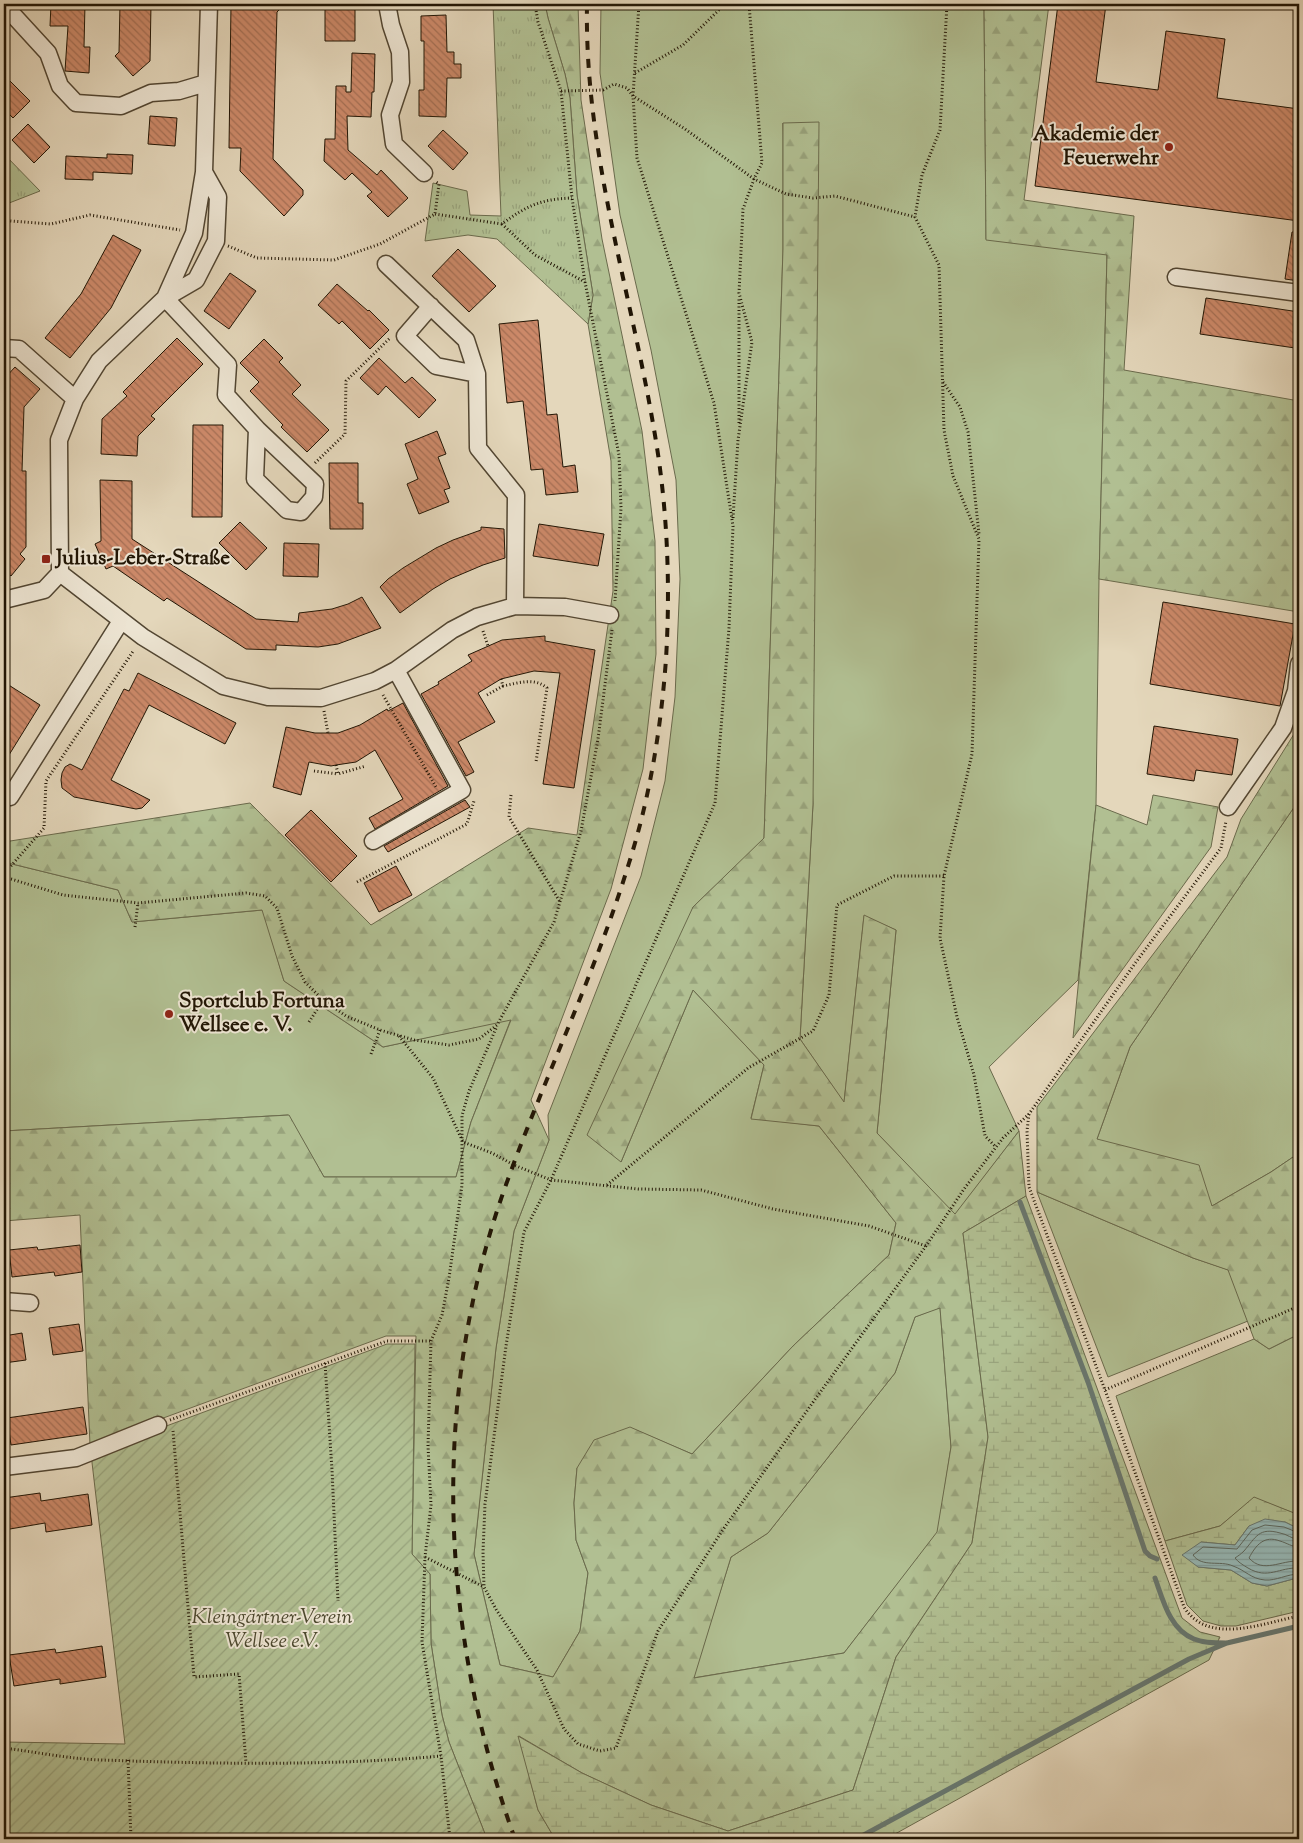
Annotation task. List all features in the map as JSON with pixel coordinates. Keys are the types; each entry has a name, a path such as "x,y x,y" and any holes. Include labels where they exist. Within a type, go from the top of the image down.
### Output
{"street":[{"path":"165,298 194,233 204,172 209,4"},
{"path":"387,4 391,25 400,52 401,82 390,115 394,144 424,173"},
{"path":"4,5 48,53 60,86 76,103 121,106 151,93 179,91 206,83"},
{"path":"4,600 44,590 60,573 59,440 75,399 99,361 165,298 196,280 216,241 218,197 204,172"},
{"path":"386,264 466,340 477,374 478,448 516,495 515,606"},
{"path":"1176,277 1299,294"},
{"path":"165,298 228,365 226,395 257,429 315,484 314,497 300,512 287,510 255,479 257,429"},
{"path":"431,306 405,336 436,366 477,374"},
{"path":"4,348 19,349 75,399"},
{"path":"60,573 143,637 223,686 268,697 321,698 375,681 396,670 452,630 477,617 515,606 564,607 612,616"},
{"path":"10,797 121,621"},
{"path":"1228,807 1283,728 1296,691 1299,664"},
{"path":"372,841 462,790 396,670"},
{"path":"4,1301 30,1303"},
{"path":"4,1468 76,1458 165,1423"}],"path":[{"path":"450,1839 441,1756 422,1642 425,1557 431,1506 428,1446 431,1341 442,1315 449,1278 462,1185 462,1116 469,1091 498,1024 554,922 581,831 598,739 612,616 620,508 619,455 585,282 572,198 561,91 538,22 535,4"},
{"path":"639,4 633,96 637,158 714,402 733,526"},
{"path":"635,74 683,45 725,4"},
{"path":"749,4 762,163 743,209 739,293 739,434 729,628 714,803 551,1180 524,1232 506,1346 485,1504 484,1587 497,1611 537,1670 564,1729 578,1744 600,1751 616,1748 658,1631 722,1531 926,1246 964,1189 996,1147 1029,1114 1136,962 1221,848 1228,807"},
{"path":"947,4 940,130 922,175 915,217 939,265 944,430 953,476 979,539"},
{"path":"561,91 602,90 614,84 627,88 633,96 685,129 754,179 786,194 813,198 835,196 915,217"},
{"path":"424,173 439,184 436,214"},
{"path":"502,224 520,210 535,204 550,199 572,198"},
{"path":"216,241 257,258 334,260 380,244 436,214 502,224 535,255 585,282"},
{"path":"4,218 10,221 52,224 90,215 194,233"},
{"path":"739,293 752,342 739,434"},
{"path":"304,474 345,434 346,381 393,334"},
{"path":"943,381 960,407 968,432 979,539 972,754 944,876 940,938 957,1016 974,1075 986,1136 996,1147"},
{"path":"4,874 44,828 46,781 143,637"},
{"path":"501,679 503,686"},
{"path":"375,681 444,800"},
{"path":"487,695 503,686 527,681 541,683 547,688 536,762"},
{"path":"321,698 328,733"},
{"path":"336,765 338,774"},
{"path":"314,771 338,774 366,766"},
{"path":"511,795 508,816 560,902"},
{"path":"357,882 467,824 475,799"},
{"path":"606,1185 748,1068 813,1031 829,995 837,905 894,876 944,876"},
{"path":"4,879 11,879 63,895 138,903 246,893 265,896 277,908 292,956 305,982 323,1000 346,1016 399,1036 449,1045 479,1039 498,1024"},
{"path":"135,927 138,903"},
{"path":"308,1022 323,1000"},
{"path":"371,1054 380,1030"},
{"path":"399,1036 433,1078 463,1142 492,1152 514,1165 551,1180 638,1189 701,1190 773,1210 869,1226 926,1246"},
{"path":"1029,1114 1027,1131 1029,1187 1106,1390 1178,1591 1189,1616 1207,1627 1219,1630 1238,1629 1299,1616"},
{"path":"1106,1390 1299,1306"},
{"path":"246,1763 239,1674 194,1677 165,1423 387,1341 431,1341"},
{"path":"325,1363 338,1601"},
{"path":"425,1557 484,1587"},
{"path":"4,1748 101,1760 246,1763 367,1762 441,1756"},
{"path":"128,1760 131,1839"}],"green space":[{"path":"493,4 545,4 570,98 577,195 593,295 588,324 497,239 468,235 425,241 433,183 467,191 470,215 501,216"},
{"path":"545,4 578,4 581,100 602,239 642,431 655,541 656,654 643,769 611,889 531,1100 549,1140 514,1231 496,1348 474,1554 500,1665 553,1677 580,1631 588,1573 576,1540 574,1503 577,1468 594,1440 630,1427 692,1454 793,1346 889,1255 896,1223 819,1126 751,1119 764,1065 693,990 621,1162 587,1135 693,907 764,838 783,249 783,123 819,122 813,804 800,1039 844,1102 864,915 896,930 877,1133 955,1214 1019,1131 1026,1196 963,1233 988,1437 972,1543 896,1657 853,1790 728,1831 651,1805 582,1773 519,1736 538,1810 555,1839 487,1839 449,1742 442,1715 431,1643 430,1574 412,1554 416,1336 386,1336 90,1445 80,1215 4,1221 4,1131 289,1115 324,1177 456,1177 471,1122 511,1020 383,1047 284,981 262,910 132,922 118,890 4,862 4,842 250,803 371,925 528,828 577,835 613,591 611,461 588,324 593,295 577,195 570,98 565,74","holes":["940,1308 951,1447 937,1532 844,1653 694,1678 731,1557 768,1533 895,1373 915,1317"]},
{"path":"601,4 984,4 986,239 1107,254 1099,579 1096,805 1078,980 989,1067 1019,1131 955,1215 877,1133 896,930 864,916 844,1103 800,1039 813,804 783,123 783,249 764,839 693,907 621,1162 693,990 764,1065 751,1118 819,1126 896,1223 889,1255 793,1346 692,1454 631,1428 577,1468 574,1503 576,1540 588,1573 580,1631 553,1677 500,1665 474,1554 496,1348 514,1231 549,1140 548,1115 641,876 665,781 675,697 680,579 676,480 651,350 620,215 600,73"},
{"path":"984,4 1049,4 1024,200 1134,216 1124,370 1299,401 1299,612 1099,579 1107,255 986,240"},
{"path":"4,154 40,191 4,205"},
{"path":"1299,726 1299,800 1130,1047 1097,1139 1199,1165 1212,1206 1271,1172 1299,1153 1299,1334 1269,1349 1254,1339 1228,1270 1193,1258 1037,1192 1037,1107 1227,857 1241,819"},
{"path":"1153,795 1218,807 1211,847 1073,1038 1096,805 1147,825"},
{"path":"1299,800 1299,1153 1271,1172 1212,1206 1097,1139 1130,1047"},
{"name":"Sportclub Fortuna Wellsee e. V.","path":"4,862 118,890 132,922 263,910 284,981 383,1047 511,1019 471,1122 456,1177 324,1177 288,1115 4,1131"},
{"path":"1037,1192 1193,1258 1229,1270 1248,1321 1108,1377"},
{"path":"1026,1196 1182,1618 1200,1632 1220,1637 1209,1660 886,1839 555,1839 538,1810 518,1736 582,1773 651,1805 728,1831 853,1790 896,1657 972,1543 988,1437 963,1233"},
{"path":"940,1307 951,1447 938,1532 844,1653 693,1678 731,1557 768,1533 895,1373 915,1317"},
{"path":"1299,1334 1299,1515 1254,1498 1220,1526 1165,1541 1116,1396 1254,1339 1269,1349"},
{"name":"Kleingärtner-Verein Wellsee e.V.","path":"387,1344 415,1344 412,1554 430,1574 431,1643 442,1715 449,1742 487,1839 4,1839 4,1742 125,1744 91,1454"},
{"path":"1254,1497 1299,1515 1299,1529 1285,1522 1249,1526 1235,1545 1201,1542 1198,1567 1231,1570 1252,1583 1267,1586 1299,1579 1299,1611 1236,1626 1221,1626 1203,1621 1187,1605 1165,1541 1220,1526"}],"water":[{"path":"1265,1519 1285,1522 1299,1529 1299,1579 1267,1586 1252,1583 1231,1570 1198,1567 1182,1555 1201,1542 1235,1545 1249,1526"}],"building":[{"path":"51,4 85,4 84,47 90,47 89,73 65,71 68,26 50,26"},
{"path":"120,4 151,4 150,61 133,76 115,56 119,52"},
{"path":"231,4 285,4 277,12 273,159 303,190 303,195 284,216 240,171 241,148 229,148"},
{"path":"325,4 355,4 355,41 325,41"},
{"name":"Akademie der Feuerwehr","path":"1058,4 1106,4 1096,82 1158,90 1166,31 1225,39 1217,98 1299,109 1299,221 1035,186"},
{"path":"446,15 447,52 454,52 454,64 461,64 461,78 447,78 446,117 419,116 419,90 424,90 424,41 421,41 421,16"},
{"path":"352,53 375,54 374,92 372,92 371,117 347,116 348,150 377,175 381,170 408,198 388,217 367,196 372,192 352,173 345,180 324,161 325,139 335,139 336,86 346,86 346,92 351,92"},
{"path":"4,75 30,101 13,118 4,109"},
{"path":"150,116 177,118 175,146 148,144"},
{"path":"28,124 50,147 34,163 12,140"},
{"path":"443,130 468,153 453,170 428,146"},
{"path":"107,154 133,155 132,174 93,172 93,180 65,179 66,156 107,158"},
{"path":"1292,232 1299,232 1299,281 1285,279"},
{"path":"113,235 141,250 111,308 70,358 45,338 81,294"},
{"path":"458,249 496,286 469,312 432,276"},
{"path":"230,273 256,291 229,329 204,311"},
{"path":"337,284 369,310 389,330 370,349 342,321 339,324 318,305"},
{"path":"1206,298 1299,312 1295,348 1200,334"},
{"path":"538,320 547,415 557,414 563,467 575,465 578,492 546,495 543,469 531,470 523,401 507,403 499,324"},
{"path":"177,338 203,364 151,416 155,419 138,436 137,456 101,454 102,419 127,396 123,392"},
{"path":"264,339 283,358 279,362 301,385 292,394 329,430 307,452 281,427 283,425 250,391 259,382 240,363"},
{"path":"379,358 405,383 412,377 436,400 419,418 386,386 378,395 360,378"},
{"path":"15,367 40,389 24,407 22,471 26,471 26,547 20,554 25,559 11,576 4,570 4,379"},
{"path":"193,425 223,425 222,517 192,517"},
{"path":"437,431 446,454 438,457 450,488 444,490 449,502 419,514 407,484 418,479 405,444"},
{"path":"329,463 358,463 358,503 363,503 363,529 330,529"},
{"path":"100,480 132,481 132,539 256,619 298,622 299,613 332,609 362,597 381,628 338,644 318,647 276,645 276,650 246,649 167,598 164,601 113,566 106,569 95,544 101,541"},
{"path":"240,522 267,548 246,570 219,543"},
{"path":"539,524 604,534 598,566 533,556"},
{"path":"481,527 504,529 505,558 450,579 400,613 380,587 403,568 436,548 481,530"},
{"path":"284,543 319,544 318,577 283,576"},
{"path":"1163,602 1295,624 1280,706 1150,684"},
{"path":"545,636 545,641 595,650 574,788 543,784 560,673 534,671 501,679 478,693 495,722 458,742 474,772 466,776 421,694 472,661 468,655 502,640"},
{"path":"138,673 236,723 225,744 149,705 111,780 150,800 142,808 136,809 74,797 62,788 62,773 65,767 70,764 82,770 124,689 129,691"},
{"path":"4,682 40,705 4,763"},
{"path":"403,703 448,786 375,829 369,818 403,799 375,750 356,762 331,766 309,762 301,795 273,787 286,727 315,733 338,733 360,725 387,709 388,711"},
{"path":"1154,726 1238,739 1232,775 1196,770 1194,781 1147,774"},
{"path":"465,800 470,807 388,852 384,846"},
{"path":"311,810 357,856 331,882 285,835"},
{"path":"396,866 412,895 379,912 364,883"},
{"path":"80,1245 82,1272 55,1276 54,1272 12,1277 9,1250 37,1247 38,1250"},
{"path":"79,1324 83,1351 53,1355 49,1328"},
{"path":"22,1333 26,1360 4,1363 4,1336"},
{"path":"83,1407 87,1434 11,1445 7,1418"},
{"path":"40,1493 41,1501 88,1494 92,1525 46,1532 45,1523 4,1530 4,1498"},
{"path":"102,1646 106,1677 60,1684 60,1679 14,1686 9,1655 55,1649 56,1653"}],"waterway":[{"path":"1020,1202 1088,1382 1145,1551 1157,1559"},
{"path":"1155,1578 1168,1613 1179,1629 1194,1639 1226,1643"},
{"path":"860,1837 1189,1659 1227,1643 1299,1626"}],"railway":[{"path":"515,1839 490,1761 472,1682 459,1601 454,1520 455,1439 463,1358 478,1278 501,1199 600,948 629,863 643,813 654,762 664,685 667,634 668,584 666,535 659,461 603,177 594,120 588,62 587,4"}],"place":[{"name":"Akademie der Feuerwehr","path":"1169,147"},
{"name":"Julius-Leber-Straße","path":"46,559"},
{"name":"Sportclub Fortuna Wellsee e. V.","path":"169,1014"}]}
